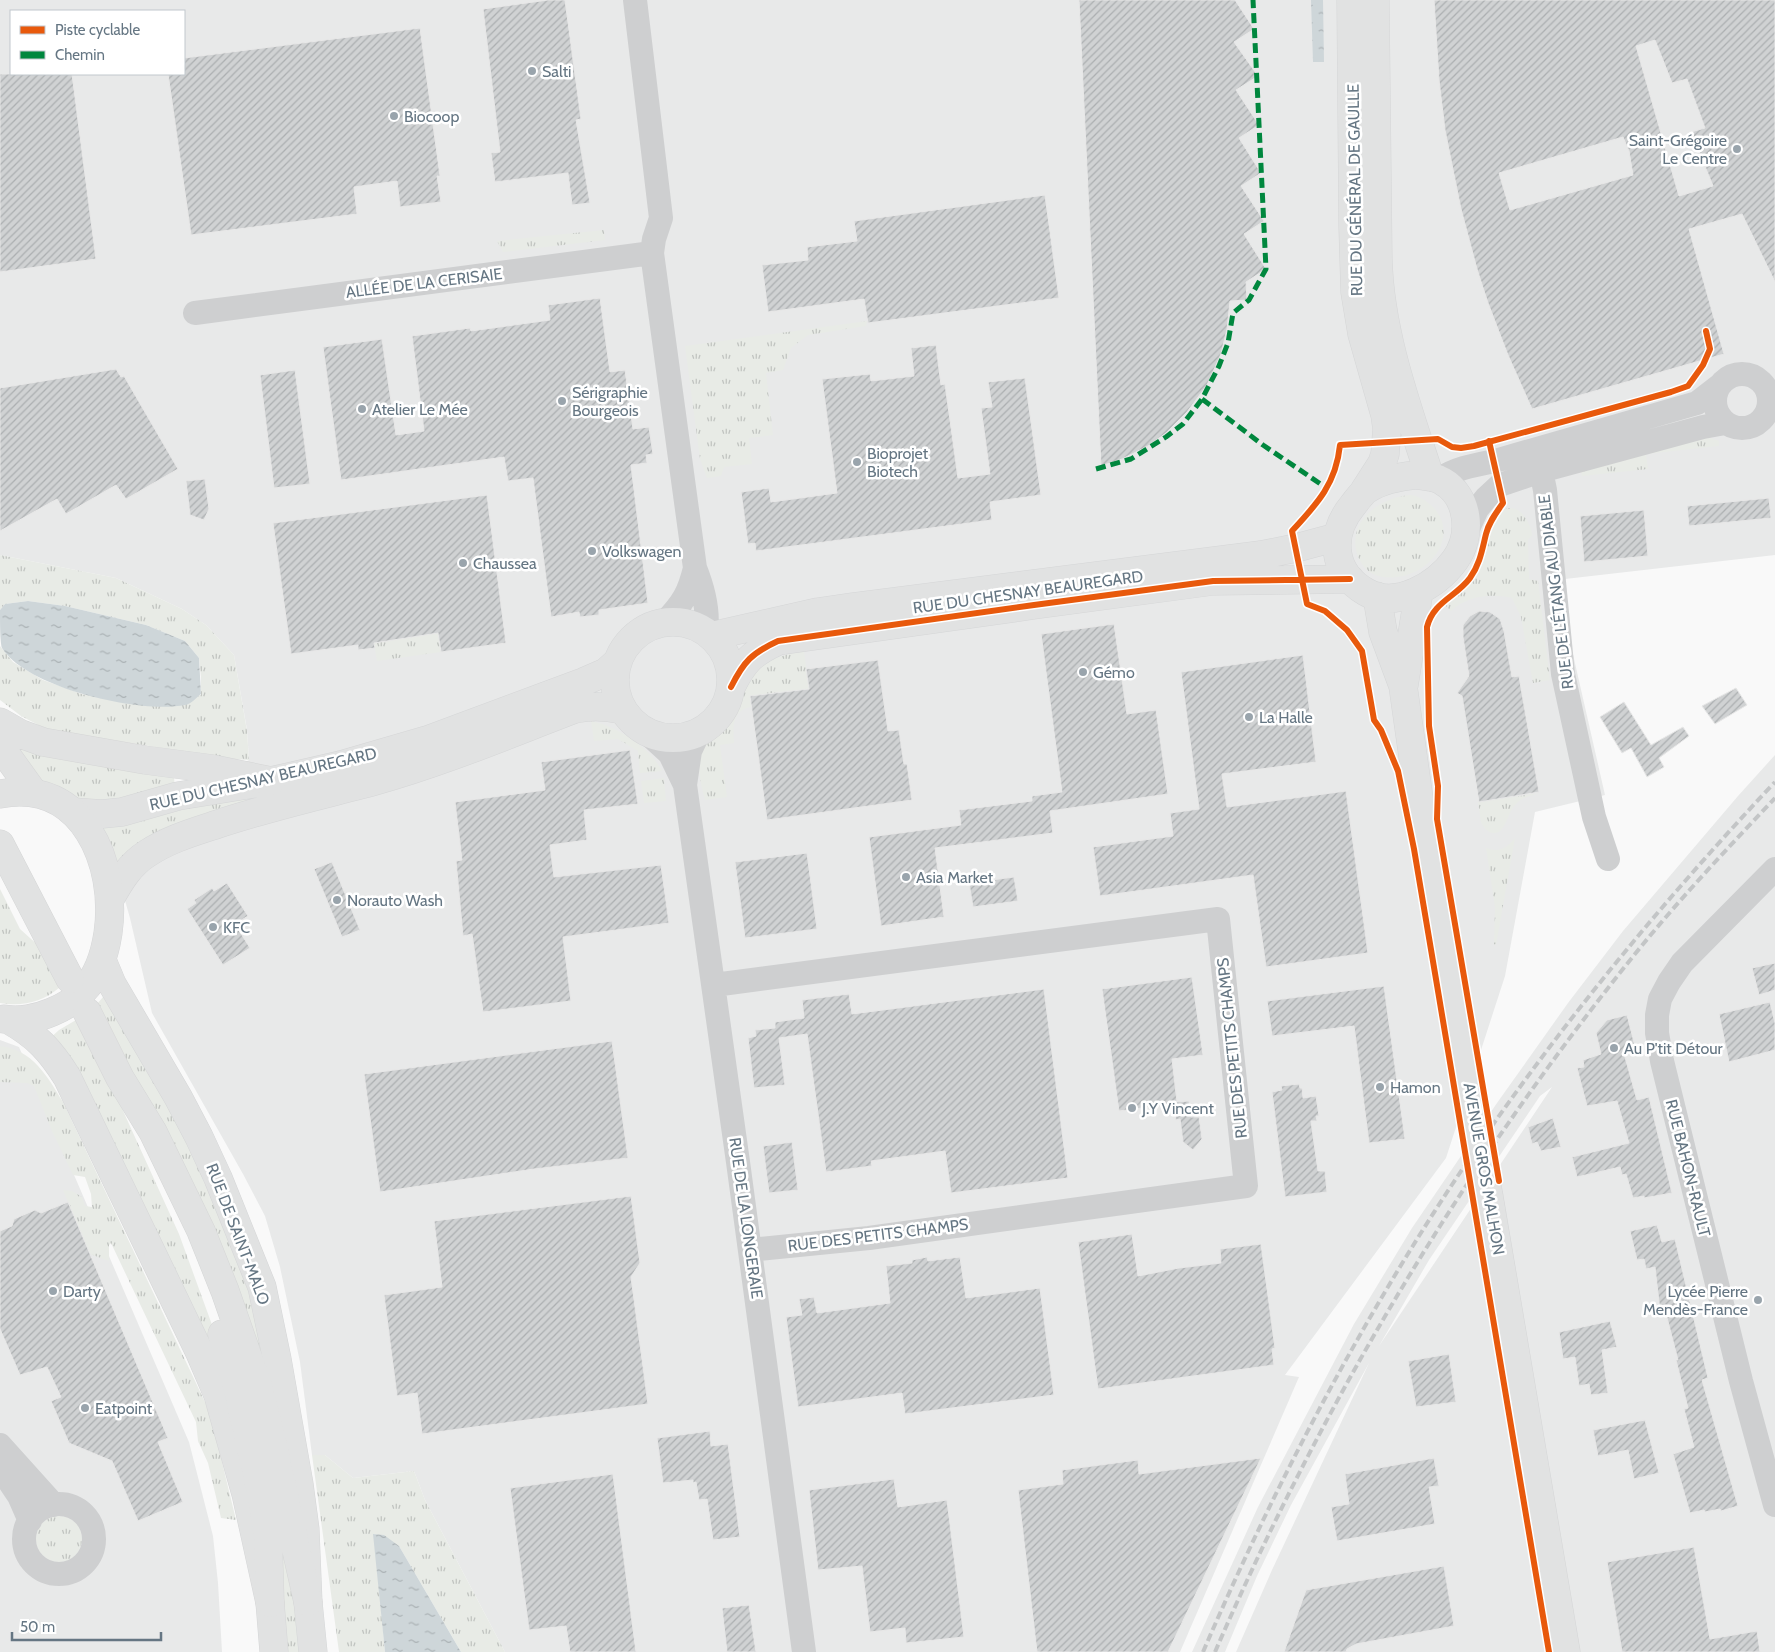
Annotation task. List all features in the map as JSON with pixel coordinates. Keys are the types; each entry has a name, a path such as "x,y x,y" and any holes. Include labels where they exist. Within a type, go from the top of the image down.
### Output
{"main road":[{"name":"RUE DU GÉNÉRAL DE GAULLE","path":"1352,0 1353,227 1356,292 1362,334 1385,415 1387,429 1385,454 1382,463 1364,491"},
{"name":"RUE DU GÉNÉRAL DE GAULLE","path":"1375,0 1380,298 1386,329 1406,402 1435,478"},
{"path":"1416,475 1435,478 1452,488 1465,510 1466,533 1462,548 1455,560 1443,573 1419,591 1398,597 1377,596 1367,593 1350,579 1338,556 1337,537 1342,520 1364,491 1382,481 1416,475"},
{"name":"RUE DU CHESNAY BEAUREGARD","path":"709,634 827,611 1261,555 1337,537"},
{"name":"RUE DU CHESNAY BEAUREGARD","path":"731,686 740,668 752,655 778,641 1034,604 1213,581 1350,579"},
{"name":"AVENUE GROS MALHON","path":"1404,686 1419,591"},
{"name":"AVENUE GROS MALHON","path":"1377,596 1384,632 1404,686 1421,813 1489,1197 1566,1652"},
{"path":"665,622 686,623 709,634 721,647 728,659 731,673 728,700 721,713 711,724 699,732 682,738 663,738 646,732 633,723 617,699 615,688 614,675 616,664 623,648 634,636 649,626 665,622"},
{"name":"RUE DU CHESNAY BEAUREGARD","path":"73,812 102,814 122,812 178,796 271,781 341,765 428,740 583,682 606,672 616,664"},
{"name":"RUE DU CHESNAY BEAUREGARD","path":"110,899 126,872 136,861 166,842 186,834 430,764 575,709 602,706 623,710"},
{"path":"0,722 21,734 43,742 271,781"},
{"path":"0,746 34,792"},
{"path":"0,794 34,792 73,812 97,846 107,876 110,899 107,943 102,960 89,984 70,1003 46,1015 31,1018 5,1019"},
{"path":"0,844 70,979"},
{"name":"RUE DE SAINT-MALO","path":"102,960 112,984 178,1097 199,1137 218,1178 262,1287 299,1484 304,1529 312,1652"},
{"path":"86,1012 120,1078 153,1132 201,1231 242,1337 257,1383 270,1433 308,1602"},
{"path":"5,1019 39,1040 53,1055 67,1077 200,1353 218,1395 233,1444 270,1603"},
{"path":"120,1078 142,1138 173,1202 187,1237 210,1298 235,1380 252,1448 268,1537 274,1652"}],"street":[{"path":"634,0 661,218 654,239 652,253 695,568 702,585 709,634"},
{"name":"ALLÉE DE LA CERISAIE","path":"195,313 652,253"},
{"path":"1435,478 1463,468 1495,461 1696,404 1730,376 1745,374 1759,380 1765,386 1769,399 1766,413 1756,424 1741,428 1725,423 1703,427 1541,471 1500,485 1477,509 1466,533"},
{"path":"1719,386 1714,402 1716,410 1725,423"},
{"name":"RUE DE L'ÉTANG AU DIABLE","path":"1541,471 1545,490 1563,674 1594,817 1608,859"},
{"path":"665,622 688,595 695,568"},
{"name":"RUE DE LA LONGERAIE","path":"646,732 670,754 685,785"},
{"name":"RUE DE LA LONGERAIE","path":"699,732 690,751 685,785 714,984 804,1652"},
{"name":"RUE BAHON-RAULT","path":"1775,869 1682,962 1660,999 1656,1016 1662,1061 1741,1382 1775,1505"},
{"name":"RUE DES PETITS CHAMPS","path":"714,984 1218,918 1246,1186 878,1237 750,1250"},
{"path":"0,1445 54,1505"},
{"path":"0,1468 19,1496 30,1521"},
{"path":"54,1505 74,1508 89,1521 93,1530 92,1551 78,1569 58,1574 47,1572 31,1560 26,1550 25,1533 30,1521 36,1513 54,1505"}],"shaded area":[{"path":"0,0 1775,0 1775,555 1565,579 1572,650 1605,795 1535,812 1505,976 1446,1158 1285,1375 1299,1377 1180,1652 505,1652 425,1500 414,1471 353,1478 325,1455 312,1455 300,1362 280,1267 265,1216 152,1013 130,918 116,869 219,777 249,760 247,730 234,655 206,625 182,609 116,578 0,555"},
{"path":"1775,755 1775,1652 1236,1652 1272,1570 1369,1363 1291,1505 1257,1576 1225,1652 1192,1652 1258,1507 1354,1324 1412,1228 1568,1003 1623,931","holes":["1552,1087 1379,1346 1429,1260 1540,1096"]},
{"path":"0,1040 19,1047 189,1442 213,1536 222,1652 0,1652"}],"green space":[{"path":"604,230 605,240 503,252 497,241"},
{"path":"867,321 866,326 808,335 791,348 783,370 766,373 773,435 749,438 752,464 724,467 721,476 707,478 700,459 685,346"},
{"path":"1703,437 1719,441 1719,446 1646,454 1648,469 1582,476 1581,471"},
{"path":"1411,495 1426,501 1441,519 1444,534 1438,552 1423,567 1404,576 1383,577 1373,574 1363,566 1357,554 1355,542 1357,531 1369,512 1378,506 1388,500"},
{"path":"1509,508 1514,508 1522,513 1528,521 1532,535 1528,540 1529,579 1538,581 1550,680 1533,683 1521,617 1512,598 1479,597 1464,602 1451,611 1445,605 1473,580 1485,557 1494,521 1498,515"},
{"path":"0,555 116,578 182,609 206,625 234,655 247,731 249,760 231,759 48,730 21,716 0,700 0,646 13,662 43,680 82,694 125,703 156,706 201,695 201,678 199,658 185,641 146,625 65,606 28,601 5,604 0,610"},
{"path":"438,633 441,652 377,661 374,643"},
{"path":"804,651 809,689 750,696 751,707 740,712 735,720 734,743 720,745 727,797 705,800 700,781 699,760 705,743 727,723 747,681 760,667 784,655"},
{"path":"591,721 621,733 641,746 657,762 662,771 640,773 638,751 618,739 594,741"},
{"path":"4,733 177,773 174,778 175,786 128,800 83,802 36,780"},
{"path":"664,778 666,801 644,803 641,781"},
{"path":"1540,793 1525,797 1518,802 1511,810 1504,826 1498,832 1492,833 1483,826 1478,802"},
{"path":"246,798 246,802 116,869 96,826 166,810"},
{"path":"1515,838 1496,945 1494,944 1495,907 1486,848 1502,849"},
{"path":"0,889 20,929 40,947 59,988 39,1000 24,1004 0,1003"},
{"path":"103,997 173,1107 247,1273 277,1400 97,1004"},
{"path":"76,1020 119,1102 179,1234 215,1333 234,1400 48,1040 59,1030"},
{"path":"0,1046 12,1048 22,1053 38,1066 63,1102 205,1402 213,1425 236,1520 221,1518 208,1463 198,1441 196,1422 111,1243 109,1245 109,1261 90,1254 63,1190 72,1191 82,1197 85,1206 92,1207 91,1194 85,1177 73,1175 52,1131 34,1086 27,1083 0,1082"},
{"path":"168,1176 194,1231 218,1289 239,1348 257,1408 273,1468 286,1530 301,1652 286,1652 276,1556 266,1492 254,1429 230,1341 212,1285"},
{"path":"312,1455 325,1455 353,1478 414,1471 425,1500 505,1652 461,1652 399,1546 374,1534 385,1652 339,1652"},
{"path":"55,1516 63,1516 72,1520 78,1526 82,1539 78,1552 72,1558 63,1562 55,1562 46,1558 40,1552 36,1543 36,1535 40,1526 46,1520"}],"water":[{"path":"1311,0 1323,0 1324,62 1313,62"},
{"path":"28,601 65,606 146,625 185,641 199,658 201,694 185,705 165,707 141,706 86,695 35,675 15,662 2,648 1,641 0,610 5,604"},
{"path":"373,1534 384,1535 399,1546 461,1652 385,1652"}],"building":[{"name":"Salti","path":"548,0 565,0 581,119 576,120 590,203 572,205 568,173 495,182 491,153 500,152 483,9"},
{"path":"1079,0 1235,0 1254,29 1234,42 1258,76 1236,90 1259,125 1239,138 1261,173 1241,186 1264,221 1244,234 1266,269 1246,282 1247,300 1230,301 1227,329 1221,354 1207,385 1187,412 1166,433 1148,446 1122,459 1101,466"},
{"path":"1434,0 1775,0 1775,282 1742,214 1689,229 1724,354 1532,409 1508,355 1477,269 1461,209 1445,130 1439,80","holes":["1655,40 1672,83 1687,79 1705,128 1691,132 1713,186 1679,196 1636,46","1623,137 1629,151 1633,175 1510,210 1499,173"]},
{"path":"420,28 440,176 437,176 441,202 400,207 397,181 354,187 357,214 191,235 168,75 185,75 185,58"},
{"path":"0,74 72,75 96,259 0,272"},
{"path":"1045,195 1059,298 868,323 864,299 768,312 762,265 808,260 807,247 857,241 854,221"},
{"path":"600,298 610,372 625,370 633,429 649,427 653,454 646,455 647,463 631,465 648,603 599,610 599,615 580,617 579,612 551,617 533,478 508,481 504,457 341,480 323,347 382,339 396,435 424,431 412,336 470,328 471,331 550,320 548,305"},
{"name":"Bioprojet Biotech","path":"936,345 941,385 945,384 958,478 990,474 981,408 992,407 988,382 1025,378 1041,495 990,502 992,520 756,551 755,543 748,544 741,492 769,488 771,502 837,493 822,379 870,374 871,381 914,376 911,348"},
{"path":"116,369 121,377 124,376 178,469 126,499 116,485 66,514 57,499 0,531 0,388"},
{"path":"295,370 310,484 274,488 260,375"},
{"path":"205,479 209,509 204,520 190,515 186,481"},
{"path":"487,495 506,643 441,652 438,633 374,643 375,648 358,650 358,645 291,654 273,523"},
{"path":"1769,498 1771,518 1689,526 1687,506"},
{"path":"1644,510 1648,556 1584,562 1580,516"},
{"path":"1479,611 1490,612 1500,619 1512,677 1519,676 1539,792 1479,802 1462,696 1457,693 1469,676 1463,625 1470,616"},
{"path":"1114,624 1127,714 1156,710 1168,794 1050,811 1053,833 935,848 944,917 881,926 869,837 961,825 959,810 1032,801 1032,796 1062,792 1041,634"},
{"path":"1303,655 1316,762 1222,774 1227,807 1346,791 1368,953 1266,967 1253,875 1100,896 1093,847 1173,836 1170,813 1199,809 1181,672"},
{"path":"878,660 888,731 899,730 904,764 907,764 912,800 767,820 750,696 809,689 806,669"},
{"path":"1736,688 1747,705 1715,724 1702,706"},
{"path":"1624,702 1651,745 1683,727 1689,736 1659,758 1664,767 1647,777 1631,748 1622,753 1600,717"},
{"path":"630,750 638,804 584,810 587,840 550,845 554,877 661,865 669,923 563,937 571,1001 483,1012 472,934 463,936 456,861 462,860 455,802 545,790 541,762"},
{"path":"807,853 817,929 745,938 735,862"},
{"name":"Norauto Wash","path":"332,862 360,930 342,937 314,869"},
{"path":"1014,877 1018,901 973,907 969,883"},
{"name":"KFC","path":"227,883 248,916 235,924 250,948 223,965 187,909 196,903 194,900 212,888 214,891"},
{"path":"1775,963 1775,990 1759,995 1752,968"},
{"path":"1192,977 1203,1055 1172,1059 1177,1102 1189,1101 1191,1117 1199,1117 1202,1139 1193,1150 1183,1142 1180,1119 1176,1120 1173,1104 1119,1111 1102,989"},
{"name":"Hamon","path":"1384,986 1405,1139 1369,1143 1354,1026 1272,1036 1267,1001"},
{"path":"1044,989 1068,1178 951,1193 945,1151 871,1161 872,1166 826,1172 807,1034 779,1038 785,1085 754,1088 748,1038 756,1036 755,1030 775,1028 775,1022 804,1018 802,1000 849,994 852,1014"},
{"path":"1770,1002 1775,1023 1775,1050 1729,1062 1719,1014"},
{"path":"1627,1015 1635,1046 1623,1050 1637,1100 1649,1097 1672,1193 1644,1198 1644,1196 1633,1198 1626,1174 1622,1175 1620,1167 1577,1177 1572,1157 1629,1143 1617,1101 1587,1106 1577,1068 1584,1067 1583,1060 1601,1054 1596,1033 1607,1020"},
{"path":"612,1041 628,1158 534,1169 380,1192 364,1074"},
{"path":"1299,1084 1300,1088 1302,1088 1303,1098 1316,1096 1319,1116 1316,1116 1317,1121 1311,1121 1318,1171 1325,1171 1327,1192 1285,1197 1272,1092 1282,1090 1281,1086"},
{"path":"1553,1118 1561,1147 1541,1151 1537,1142 1532,1144 1528,1127"},
{"path":"792,1142 798,1190 769,1193 763,1146"},
{"path":"631,1196 640,1263 631,1277 648,1404 422,1434 417,1393 397,1396 384,1295 442,1287 434,1221"},
{"path":"68,1202 168,1438 158,1442 183,1502 138,1521 112,1461 69,1443 51,1401 61,1397 47,1367 20,1375 0,1329 0,1231 12,1226 14,1219 35,1210 41,1213"},
{"path":"1657,1225 1662,1242 1675,1239 1708,1378 1702,1380 1738,1506 1721,1511 1720,1509 1705,1512 1704,1510 1690,1513 1673,1454 1694,1447 1684,1409 1688,1408 1665,1310 1660,1311 1655,1267 1646,1269 1644,1259 1637,1260 1630,1231"},
{"path":"1132,1234 1138,1276 1179,1268 1221,1263 1220,1249 1261,1244 1275,1348 1272,1349 1274,1365 1098,1389 1078,1242"},
{"path":"927,1257 928,1261 960,1257 966,1298 1040,1288 1054,1395 905,1414 902,1393 798,1407 786,1317 802,1315 799,1299 814,1297 817,1313 890,1303 886,1266 912,1263 912,1260"},
{"path":"1610,1321 1617,1347 1602,1350 1608,1393 1591,1395 1589,1384 1579,1386 1575,1357 1563,1359 1559,1332"},
{"path":"1449,1354 1456,1402 1416,1407 1408,1361"},
{"path":"1645,1420 1659,1473 1634,1479 1628,1450 1598,1456 1593,1430"},
{"path":"710,1431 711,1446 728,1444 740,1537 713,1540 707,1499 699,1500 696,1482 693,1483 693,1480 663,1483 657,1438"},
{"path":"1261,1458 1168,1652 1037,1652 1018,1490 1063,1484 1062,1470 1138,1460 1139,1474"},
{"path":"1434,1458 1439,1486 1429,1487 1435,1524 1337,1541 1331,1507 1349,1504 1345,1474"},
{"path":"613,1474 636,1652 570,1652 566,1626 529,1630 510,1488"},
{"path":"894,1479 898,1507 947,1500 964,1637 906,1643 905,1628 870,1632 862,1566 818,1570 809,1490"},
{"path":"1694,1547 1710,1639 1757,1631 1760,1652 1622,1652 1607,1562"},
{"path":"1444,1566 1454,1626 1356,1644 1347,1649 1346,1652 1284,1652 1306,1590"},
{"path":"749,1605 756,1652 727,1652 722,1608"}],"railway":[{"path":"1203,1652 1252,1543 1305,1436 1362,1331 1424,1228 1503,1110 1589,997 1680,887 1775,782"},
{"path":"1215,1652 1301,1470 1348,1381 1398,1294 1451,1209 1507,1125 1565,1044 1644,942 1775,798"}],"marked path":[{"path":"1096,469 1131,459 1183,424 1202,399 1219,366 1228,343 1233,313 1249,300 1266,269 1253,0"},
{"path":"1202,399 1263,445 1328,489"}],"cycle path":[{"path":"1549,1652 1414,849 1398,771 1381,730 1374,720 1362,651 1347,630 1325,611 1307,604 1292,531 1317,502 1330,482 1338,459 1340,445 1438,439 1452,447 1474,446 1671,392 1688,386 1703,365 1710,349 1706,331"},
{"path":"1489,441 1503,503 1489,526 1480,557 1470,578 1434,611 1427,627 1429,726 1438,786 1437,819 1499,1181"},
{"path":"731,687 745,664 755,654 778,641 1213,581 1350,579"}],"place":[{"name":"Salti","path":"532,71"},
{"name":"Biocoop","path":"394,116"},
{"name":"Saint-Grégoire Le Centre","path":"1737,149"},
{"name":"Sérigraphie Bourgeois","path":"562,401"},
{"name":"Atelier Le Mée","path":"362,409"},
{"name":"Bioprojet Biotech","path":"857,462"},
{"name":"Volkswagen","path":"592,551"},
{"name":"Chaussea","path":"463,563"},
{"name":"Gémo","path":"1083,672"},
{"name":"La Halle","path":"1249,717"},
{"name":"Asia Market","path":"906,877"},
{"name":"Norauto Wash","path":"337,900"},
{"name":"KFC","path":"213,927"},
{"name":"Au P'tit Détour","path":"1614,1048"},
{"name":"Hamon","path":"1380,1087"},
{"name":"J.Y Vincent","path":"1132,1108"},
{"name":"Darty","path":"53,1291"},
{"name":"Lycée Pierre Mendès-France","path":"1758,1300"},
{"name":"Eatpoint","path":"85,1408"}]}
